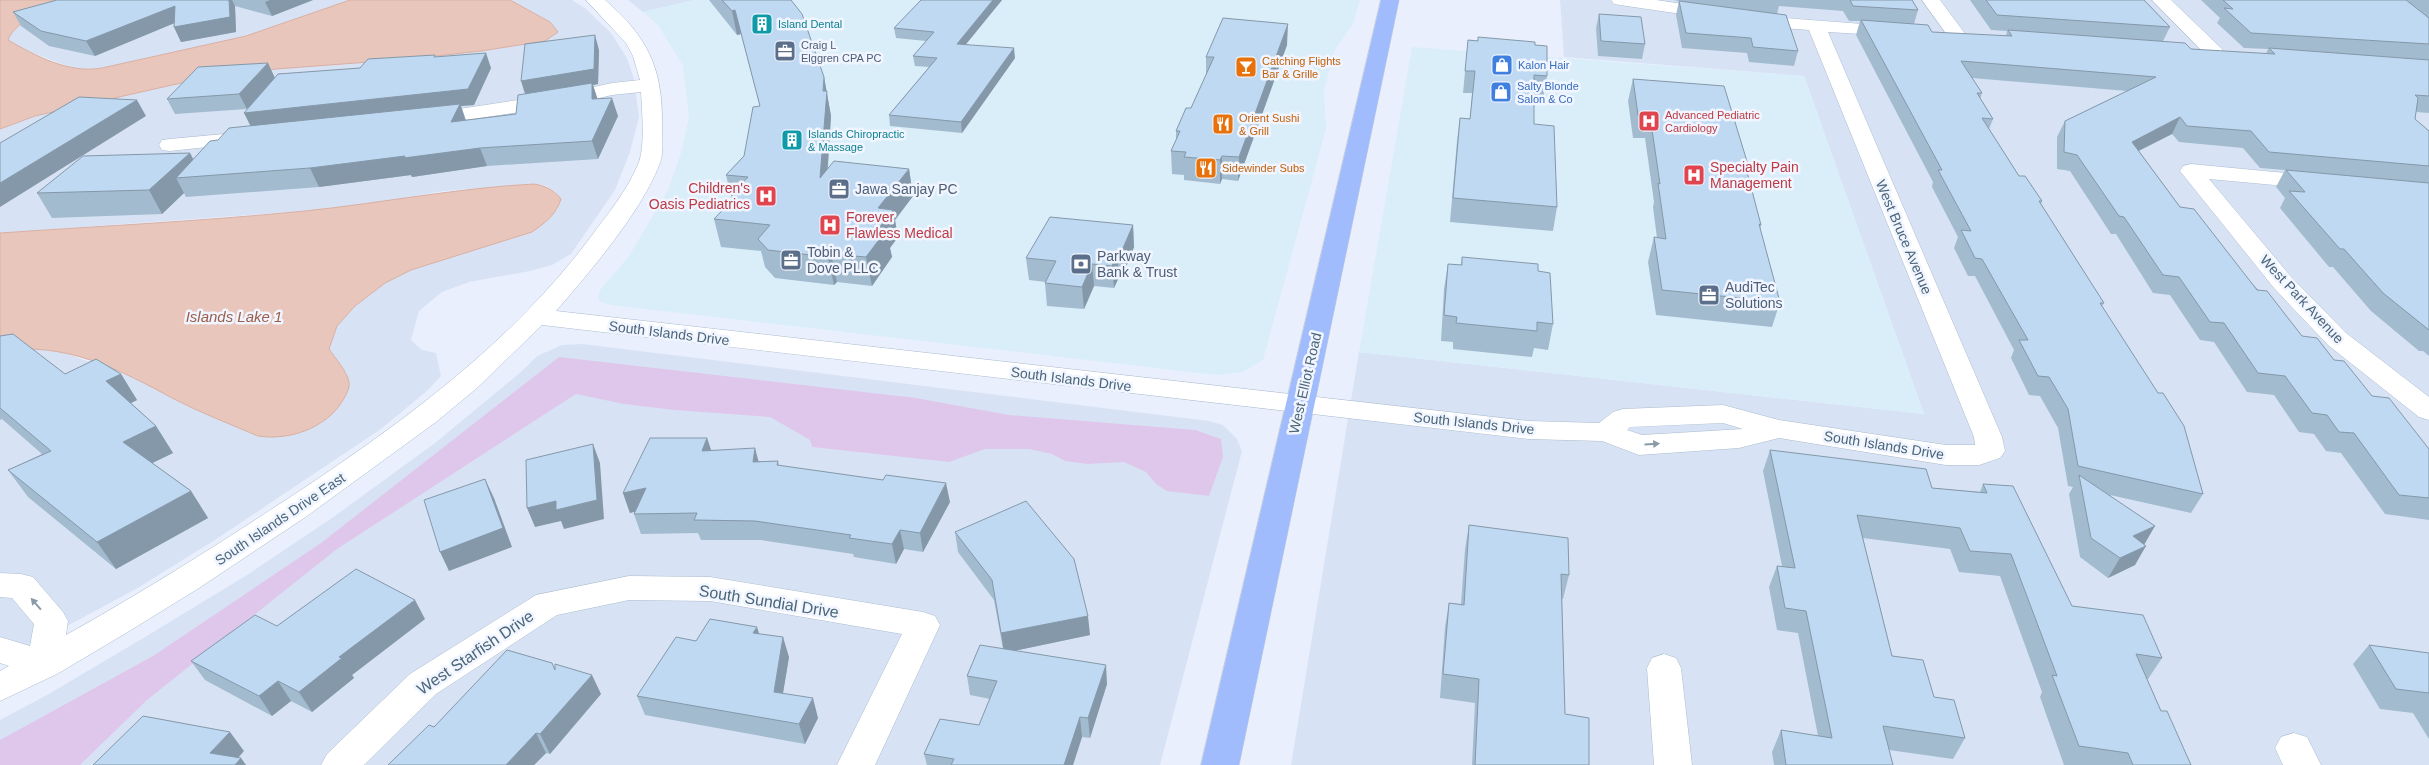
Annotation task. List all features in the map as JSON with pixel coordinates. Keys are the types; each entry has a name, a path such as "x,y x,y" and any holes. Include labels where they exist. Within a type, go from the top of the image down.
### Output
{"main road":[{"name":"West Elliot Road","path":"1220,765 1390,0"}],"street":[{"name":"South Islands Drive East","path":"0,687 45,664 203,572 330,486 450,398 537,318 590,258 625,206 651,158 651,86 646,60 632,38 614,16 595,0"},
{"path":"1620,0 1770,22 1910,32"},
{"path":"1931,0 1957,35"},
{"path":"2161,0 2215,53"},
{"name":"West Bruce Avenue","path":"1816,25 1984,428 1990,451"},
{"path":"1938,34 1977,36"},
{"path":"2186,51 2235,55"},
{"path":"407,122 574,98 597,99 629,94 651,86"},
{"path":"170,145 269,136"},
{"name":"West Park Avenue","path":"2340,184 2191,171 2283,283 2337,339 2429,411"},
{"name":"South Islands Drive","path":"537,318 1529,430 1606,432 1639,445 1739,439 1778,428"},
{"path":"1698,414 1716,440"},
{"name":"South Islands Drive","path":"1606,432 1623,418 1723,414 1778,428 1946,455 1979,455 1990,451"},
{"path":"0,585 21,586 51,621 45,664 0,650"},
{"name":"South Sundial Drive","path":"548,593 629,588 710,589 923,625 856,765"},
{"name":"West Starfish Drive","path":"340,765 423,684 548,593"},
{"path":"1664,668 1673,765"}],"shaded area":[{"path":"71,0 350,0 246,36 89,71 74,69 26,50 8,40 12,31 22,23"},
{"path":"510,0 572,0 586,9 611,33 627,58 634,79 639,117 630,152 615,190 571,254 552,265 469,282 442,292 419,311 411,340 422,350 436,353 441,376 428,390 381,429 215,540 136,589 0,662 0,351 40,348 59,351 143,381 175,399 307,430 322,423 347,374 329,349 337,326 355,306 385,283 411,270 532,232 548,220 558,208 556,192 546,186 534,184 443,191 381,202 305,211 0,233 0,129 35,116 181,83 276,69 409,59 481,51 550,22"},
{"path":"628,0 694,0 643,12"},
{"path":"694,0 1360,0 1353,24 1335,50 1324,90 1326,129 1263,360 1243,372 1216,375 611,305 601,302 598,298 600,290 629,256 668,190 682,150 689,116 683,66 658,25 643,12"},
{"path":"1560,0 2429,0 2429,765 1291,765 1359,352 1924,414 1804,76 1564,57"},
{"path":"1412,47 1804,76 1924,414 1359,352"},
{"path":"582,344 1209,421 1223,425 1237,439 1242,451 1160,765 0,765 0,720 47,695 247,575 332,518 435,443 521,372 537,356 562,345"},
{"path":"559,357 916,398 1009,415 1195,430 1221,439 1223,457 1209,496 1167,491 1156,484 1146,472 1124,462 1087,464 1065,461 1052,454 1029,449 985,449 949,462 812,447 810,440 770,417 674,410 624,404 576,394 337,549 147,700 80,765 0,765 0,740 153,656 321,543"}],"water":[{"path":"0,0 71,0 26,20 18,26 8,40 53,62 65,66 90,69 102,68 246,36 350,0 510,0 550,22 558,32 545,41 481,51 409,59 276,69 181,83 35,116 0,129"},
{"name":"Islands Lake 1","path":"534,184 549,189 561,199 559,205 546,222 532,232 411,270 385,283 355,306 337,326 329,349 348,378 349,384 346,394 336,410 327,418 317,425 294,434 270,437 258,436 195,409 133,377 69,354 24,349 0,351 0,233 267,215 477,189"}],"building":[{"path":"57,0 229,0 230,17 174,27 175,6 86,41 41,31 13,12"},
{"path":"722,0 791,0 802,14 824,77 823,91 827,91 820,178 834,161 909,169 878,208 893,210 879,228 887,229 866,257 831,254 828,257 768,250 758,239 770,225 714,219 736,196 731,195 748,177 726,175 744,156 753,107 760,106 735,10 732,11"},
{"path":"921,0 993,0 957,44 1014,48 961,122 889,115 937,58 913,56 934,32 894,28"},
{"path":"1850,0 1912,0 1918,10 1853,6"},
{"path":"1986,0 2144,0 2170,27 1997,15"},
{"path":"2223,0 2406,0 2429,18 2429,44 2251,33 2224,8 2233,9"},
{"path":"1679,1 1786,15 1798,51 1753,47 1751,38 1686,33"},
{"path":"1599,14 1641,17 1645,44 1601,41"},
{"path":"1223,18 1288,24 1239,157 1222,156 1220,160 1184,157 1186,152 1171,151 1180,131 1176,131 1186,108 1191,108 1214,57 1206,57"},
{"path":"1861,20 1928,25 1932,32 2012,36 2008,30 2185,43 2191,49 2275,54 2269,48 2429,60 2429,96 2415,95 2418,98 2415,119 2429,131 2429,166 2269,152 2251,131 2187,126 2180,117 2132,142 2180,207 2194,209 2257,290 2267,291 2302,336 2317,338 2334,360 2344,361 2372,396 2389,398 2429,449 2429,498 2399,495 2354,433 2339,432 2327,415 2312,413 2285,376 2258,373 2224,323 2210,322 2179,277 2163,275 2124,217 2119,216 2077,155 2064,152 2065,121 2156,77 1961,61 1982,93 1977,93 1993,119 1982,118 2019,176 2025,176 2042,201 2039,201 2104,303 2100,303 2158,393 2163,393 2184,426 2203,494 2078,466 2068,409 2049,377 2038,376 2019,340 2028,340 1982,259 1975,258 1961,230 1971,231 1938,170 1942,170"},
{"path":"595,35 594,69 521,81 525,44"},
{"path":"1478,37 1535,42 1535,45 1547,46 1547,76 1534,75 1534,124 1554,126 1557,207 1453,198 1460,118 1470,119 1475,71 1465,71 1468,40 1478,41"},
{"path":"486,53 468,89 244,113 278,74 360,68 368,59"},
{"path":"268,63 239,94 167,99 198,67"},
{"path":"1633,79 1724,86 1749,168 1746,168 1780,302 1662,290 1654,237 1666,239 1658,183 1660,184 1650,116 1638,115"},
{"path":"592,83 592,99 612,98 592,141 480,148 310,168 176,178 210,141 218,140 229,128 460,104 451,122 516,114 518,95"},
{"path":"79,97 137,100 0,183 0,143"},
{"path":"190,153 149,190 37,193 83,156"},
{"path":"2286,170 2429,183 2429,330 2383,293 2344,249 2340,249 2289,191 2305,192"},
{"path":"1050,217 1133,225 1120,255 1117,254 1112,266 1092,264 1082,287 1045,283 1056,261 1026,258"},
{"path":"1462,257 1538,264 1538,271 1550,273 1553,324 1537,322 1537,331 1456,323 1457,317 1444,315 1448,264 1462,265"},
{"path":"13,334 65,374 96,359 121,374 106,381 156,426 123,442 191,491 97,542 8,470 51,451 0,408 0,336"},
{"path":"650,438 707,438 702,451 755,448 753,462 778,461 777,465 883,480 886,475 946,483 920,533 900,530 892,544 849,538 851,535 755,521 694,520 697,513 634,514 646,488 623,493"},
{"path":"593,444 597,500 556,510 556,501 527,508 526,460"},
{"path":"1770,450 1926,469 1932,488 1987,493 1983,484 2013,486 2072,606 2143,615 2162,658 2136,654 2161,711 2167,711 2191,765 2133,765 2128,753 2079,746 2052,675 2057,676 2011,554 1970,551 1960,528 1857,515 1892,656 1923,660 1934,697 1954,700 1965,738 1883,726 1893,765 1786,765 1781,730 1832,738 1806,611 1785,608 1777,566 1795,568"},
{"path":"2079,475 2155,526 2133,536 2146,546 2120,558 2091,538"},
{"path":"485,479 503,528 440,552 424,500"},
{"path":"1026,501 1074,559 1088,616 1001,633 992,580 955,532"},
{"path":"1469,525 1568,538 1569,575 1561,574 1565,714 1589,718 1589,765 1475,765 1479,679 1443,674 1449,603 1464,605"},
{"path":"356,569 415,600 339,657 342,658 299,692 278,681 259,696 191,661 255,615 277,626"},
{"path":"710,619 757,627 753,633 783,637 774,692 813,698 799,724 637,696 676,637 696,641"},
{"path":"980,645 1106,665 1088,718 1080,717 1064,765 951,765 954,759 924,754 940,719 979,725 997,681 967,676"},
{"path":"2369,645 2429,653 2429,693 2396,689"},
{"path":"507,650 552,663 555,670 555,664 592,675 540,734 536,733 506,765 388,765 429,725 434,727"},
{"path":"143,716 230,732 210,753 241,758 235,765 93,765"}],"place":[{"name":"Island Dental","path":"762,24"},
{"name":"Craig L Elggren CPA PC","path":"785,51"},
{"name":"Kalon Hair","path":"1502,65"},
{"name":"Catching Flights Bar & Grille","path":"1246,67"},
{"name":"Salty Blonde Salon & Co","path":"1501,92"},
{"name":"Advanced Pediatric Cardiology","path":"1649,121"},
{"name":"Orient Sushi & Grill","path":"1223,124"},
{"name":"Islands Chiropractic & Massage","path":"792,140"},
{"name":"Sidewinder Subs","path":"1206,168"},
{"name":"Specialty Pain Management","path":"1694,175"},
{"name":"Jawa Sanjay PC","path":"839,189"},
{"name":"Children's Oasis Pediatrics","path":"766,196"},
{"name":"Forever Flawless Medical","path":"830,225"},
{"name":"Tobin & Dove PLLC","path":"791,260"},
{"name":"Parkway Bank & Trust","path":"1081,264"},
{"name":"AudiTec Solutions","path":"1709,295"}]}
